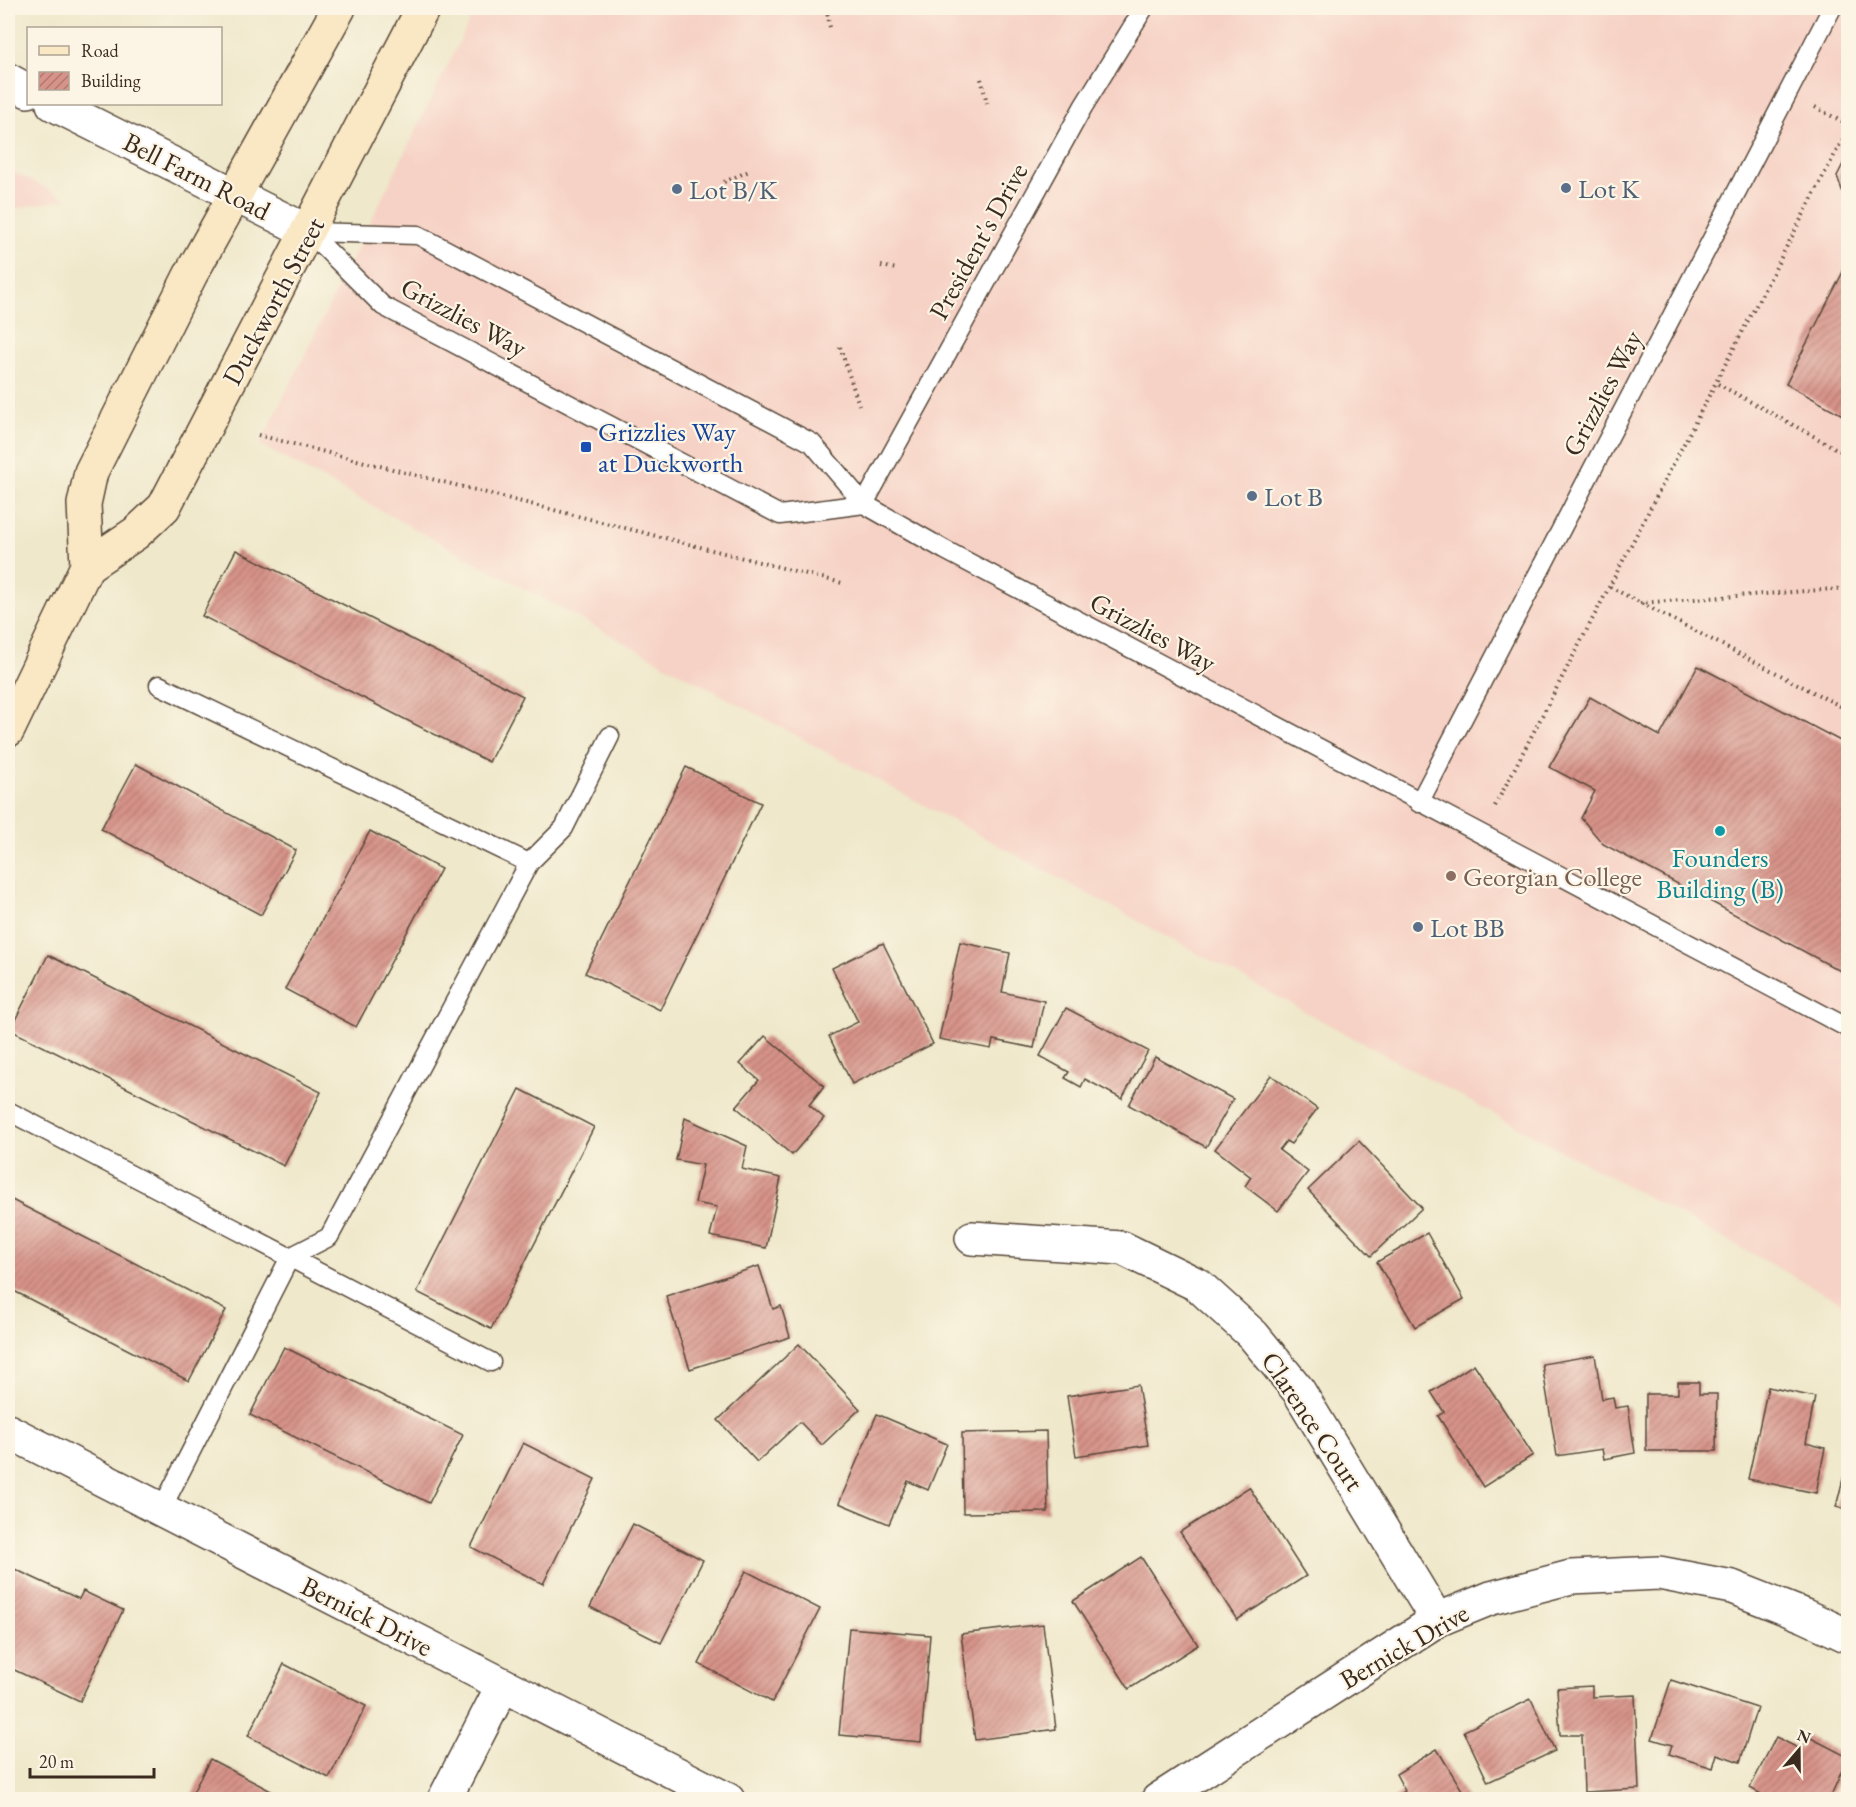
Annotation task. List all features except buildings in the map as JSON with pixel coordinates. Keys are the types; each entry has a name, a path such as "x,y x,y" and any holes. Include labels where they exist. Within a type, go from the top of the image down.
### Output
{"main road":[{"path":"8,730 87,566 84,504 91,472 234,194 339,8"},
{"name":"Duckworth Street","path":"87,566 136,533 164,507 309,232 423,8"}],"street":[{"path":"8,80 27,90"},
{"name":"Bell Farm Road","path":"55,105 309,232"},
{"name":"Clarence Court","path":"972,1238 1122,1248 1198,1285 1254,1335 1298,1390 1437,1620"},
{"name":"Bernick Drive","path":"8,1431 728,1800"},
{"name":"Bernick Drive","path":"1158,1800 1437,1620 1491,1598 1571,1577 1659,1573 1732,1587 1848,1636"},
{"path":"444,1800 503,1686"}],"lane":[{"name":"President's Drive","path":"864,504 1073,125 1144,8"},
{"name":"Grizzlies Way","path":"1419,803 1832,8"},
{"name":"Grizzlies Way","path":"309,232 383,306 780,515 864,504"},
{"name":"Grizzlies Way","path":"309,232 418,235 812,443 864,504 1082,625 1848,1028"},
{"path":"159,686 529,863"},
{"path":"161,1510 290,1257 329,1237 529,863 564,828 610,736"},
{"path":"8,1111 491,1362"}],"path":[{"path":"826,8 830,27"},
{"path":"981,79 987,103"},
{"path":"1500,809 1495,806 1718,384 1848,127 1817,109"},
{"path":"724,182 749,171"},
{"path":"881,266 897,268"},
{"path":"840,347 859,405"},
{"path":"1718,384 1848,455"},
{"path":"258,435 842,583"},
{"path":"1610,587 1848,710"},
{"path":"1639,603 1848,588"}],"shaded area":[{"name":"Georgian College","path":"476,8 1848,8 1848,1306 260,445"},
{"path":"8,169 67,199 8,210"}],"place":[{"name":"Lot K","path":"1566,188"},
{"name":"Lot B/K","path":"677,189"},
{"name":"Grizzlies Way at Duckworth","path":"586,447"},
{"name":"Lot B","path":"1252,496"},
{"name":"Founders Building (B)","path":"1720,831"},
{"name":"Georgian College","path":"1451,876"},
{"name":"Lot BB","path":"1418,927"}]}
